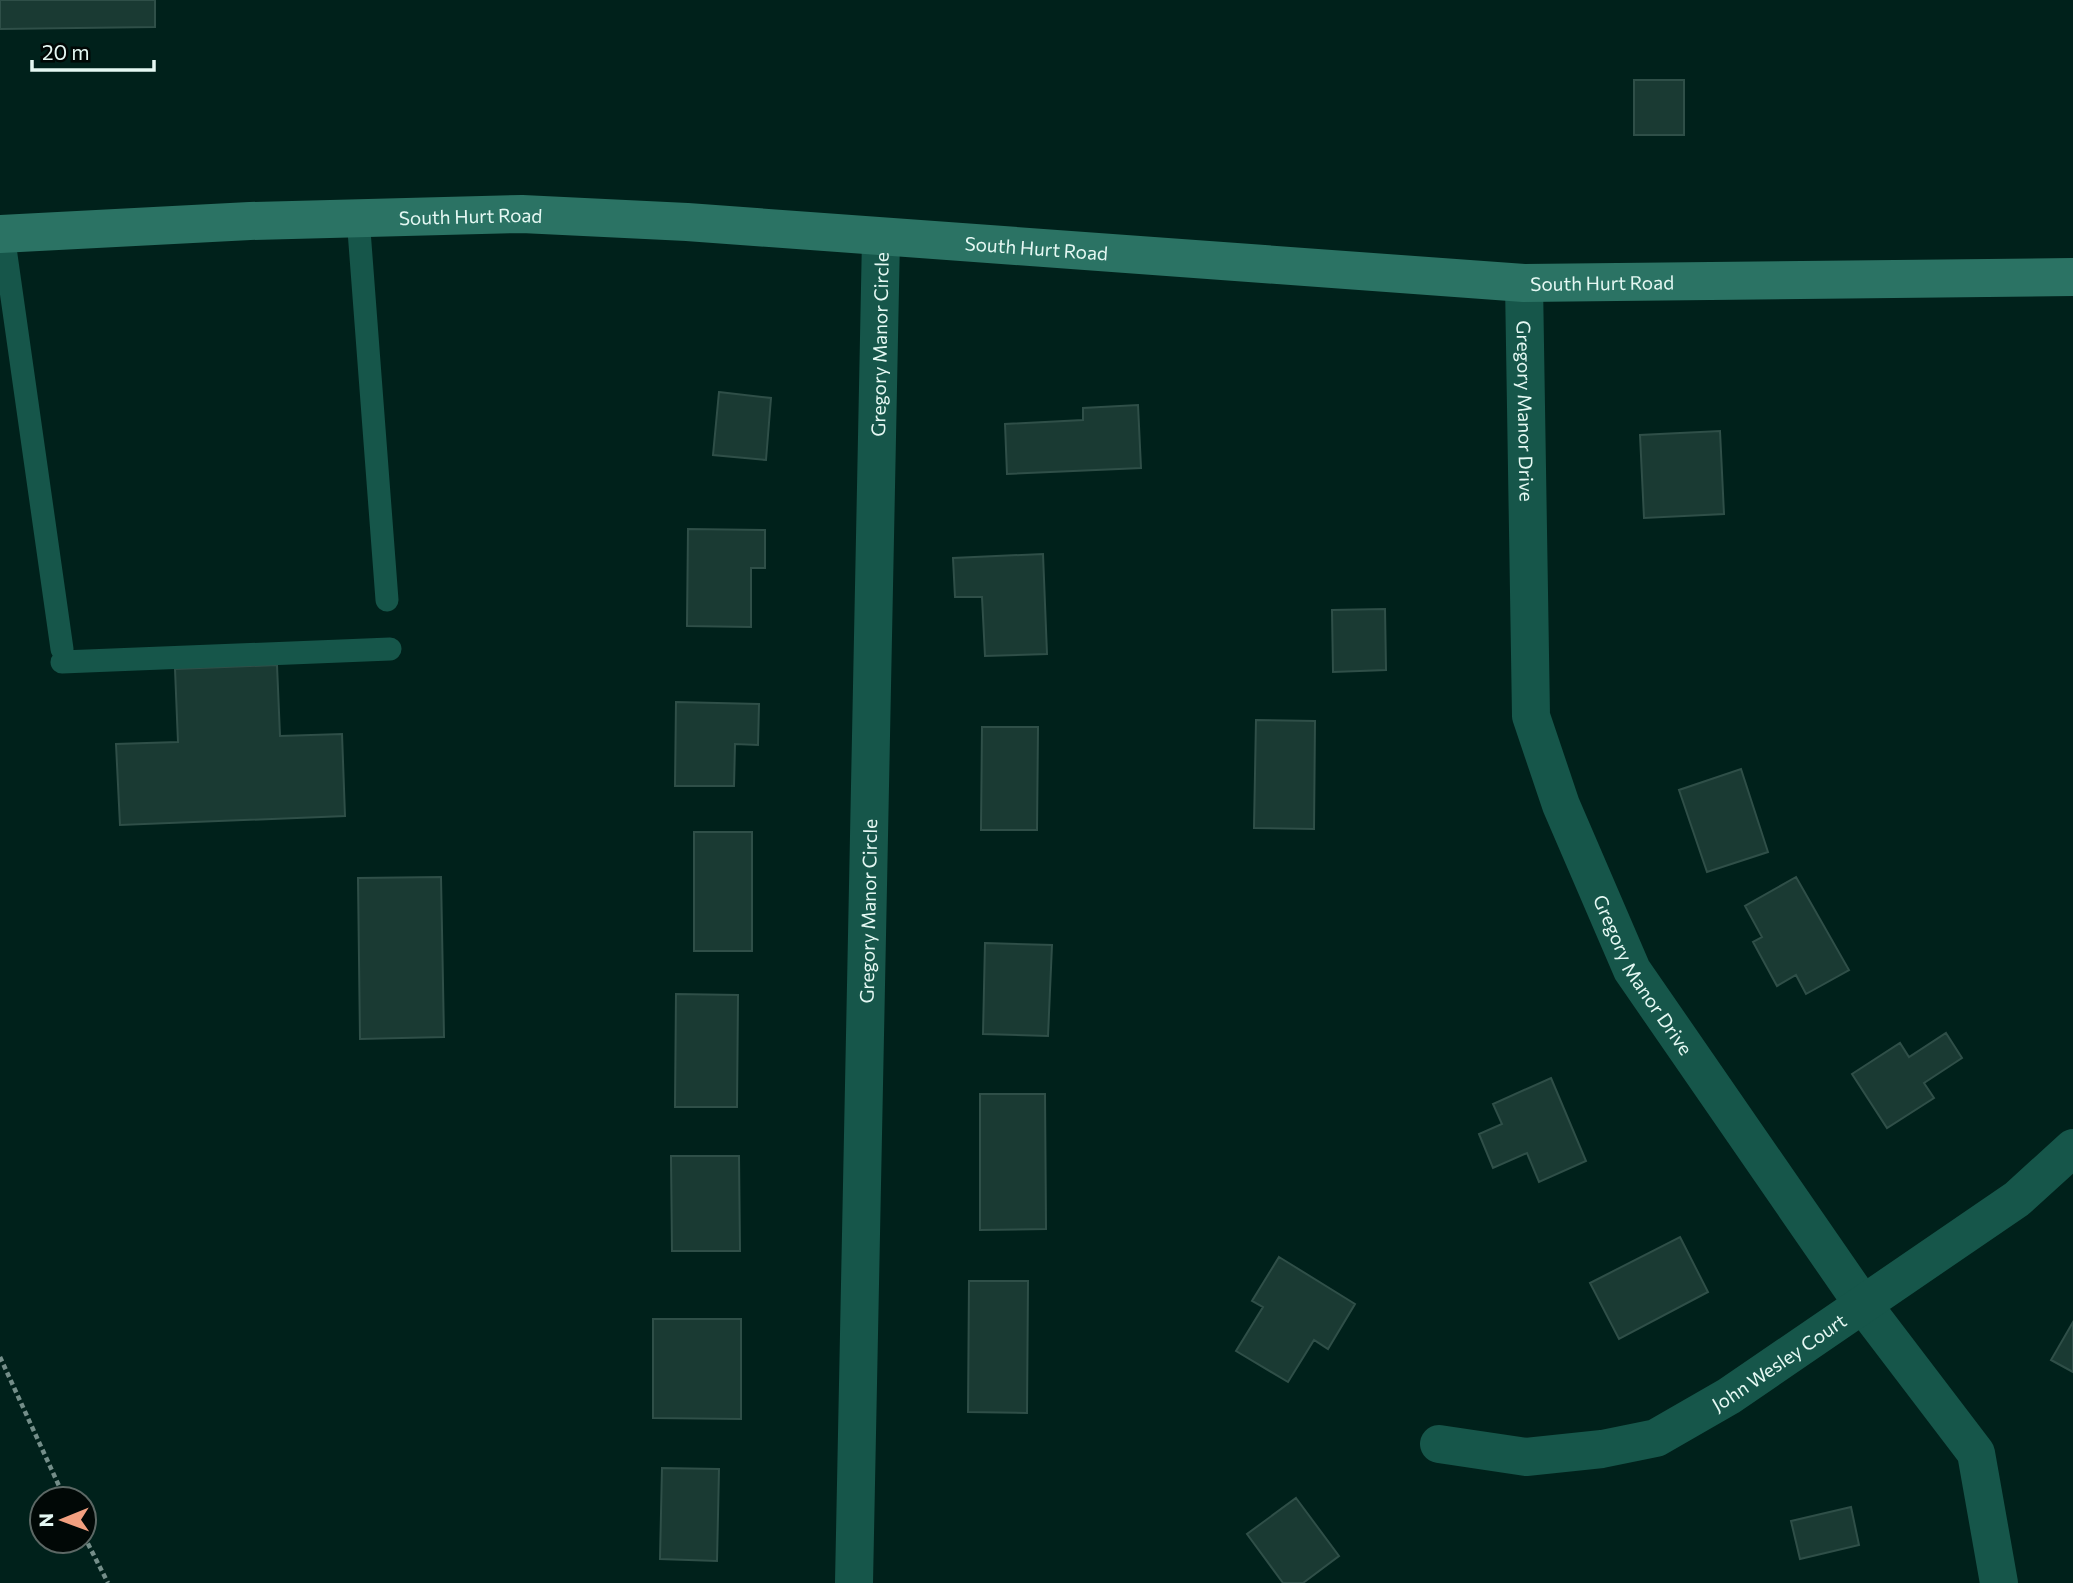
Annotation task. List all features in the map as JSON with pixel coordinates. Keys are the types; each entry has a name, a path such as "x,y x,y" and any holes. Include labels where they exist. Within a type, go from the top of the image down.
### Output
{"street":[{"name":"South Hurt Road","path":"2,234 358,217 522,214 687,222 1524,283 2073,277"},
{"name":"Gregory Manor Circle","path":"854,1583 881,238"},
{"name":"Gregory Manor Drive","path":"1524,283 1531,716 1562,805 1632,970 1864,1306 1976,1453 1999,1583"},
{"name":"John Wesley Court","path":"1439,1444 1526,1457 1602,1449 1656,1438 1729,1396 1864,1306 2017,1199 2073,1147"}],"lane":[{"path":"358,217 387,600"},
{"path":"2,234 62,655 390,649"}],"path":[{"path":"0,1357 59,1485"},
{"path":"93,1555 107,1583"}],"building":[{"path":"0,0 155,0 155,27 0,29"},
{"path":"1634,80 1684,80 1684,135 1634,135"},
{"path":"719,392 771,398 766,460 713,455"},
{"path":"1138,405 1141,468 1007,474 1005,424 1083,420 1083,408"},
{"path":"1720,431 1724,514 1644,518 1640,435"},
{"path":"688,529 765,530 765,568 751,568 751,627 687,626"},
{"path":"1043,554 1047,654 985,656 982,597 955,597 953,558"},
{"path":"1385,609 1386,670 1333,672 1332,610"},
{"path":"277,665 280,736 342,734 345,816 120,825 116,744 178,742 175,669"},
{"path":"676,702 759,704 758,745 735,744 734,786 675,786"},
{"path":"1256,720 1315,721 1314,829 1254,828"},
{"path":"982,727 1038,727 1037,830 981,830"},
{"path":"1741,769 1768,852 1707,872 1679,790"},
{"path":"694,832 752,832 752,951 694,951"},
{"path":"441,877 444,1037 360,1039 358,878"},
{"path":"1796,877 1849,970 1806,994 1796,975 1777,986 1753,942 1762,937 1745,906"},
{"path":"985,943 1052,945 1048,1036 983,1034"},
{"path":"676,994 738,995 737,1107 675,1107"},
{"path":"1946,1033 1962,1058 1924,1083 1934,1098 1887,1128 1852,1074 1900,1043 1909,1057"},
{"path":"1551,1078 1586,1161 1539,1182 1527,1153 1493,1168 1479,1134 1502,1124 1493,1104"},
{"path":"980,1094 1045,1094 1046,1229 980,1230"},
{"path":"671,1156 739,1156 740,1251 672,1251"},
{"path":"1680,1237 1708,1292 1619,1339 1590,1283"},
{"path":"1279,1257 1355,1304 1328,1349 1314,1340 1288,1382 1236,1351 1263,1307 1252,1301"},
{"path":"969,1281 1028,1281 1027,1413 968,1412"},
{"path":"653,1319 741,1319 741,1419 653,1418"},
{"path":"2073,1322 2073,1372 2051,1360"},
{"path":"662,1468 719,1469 717,1561 660,1559"},
{"path":"1296,1498 1339,1556 1303,1583 1283,1583 1247,1534"},
{"path":"1851,1507 1859,1545 1800,1559 1791,1521"}]}
